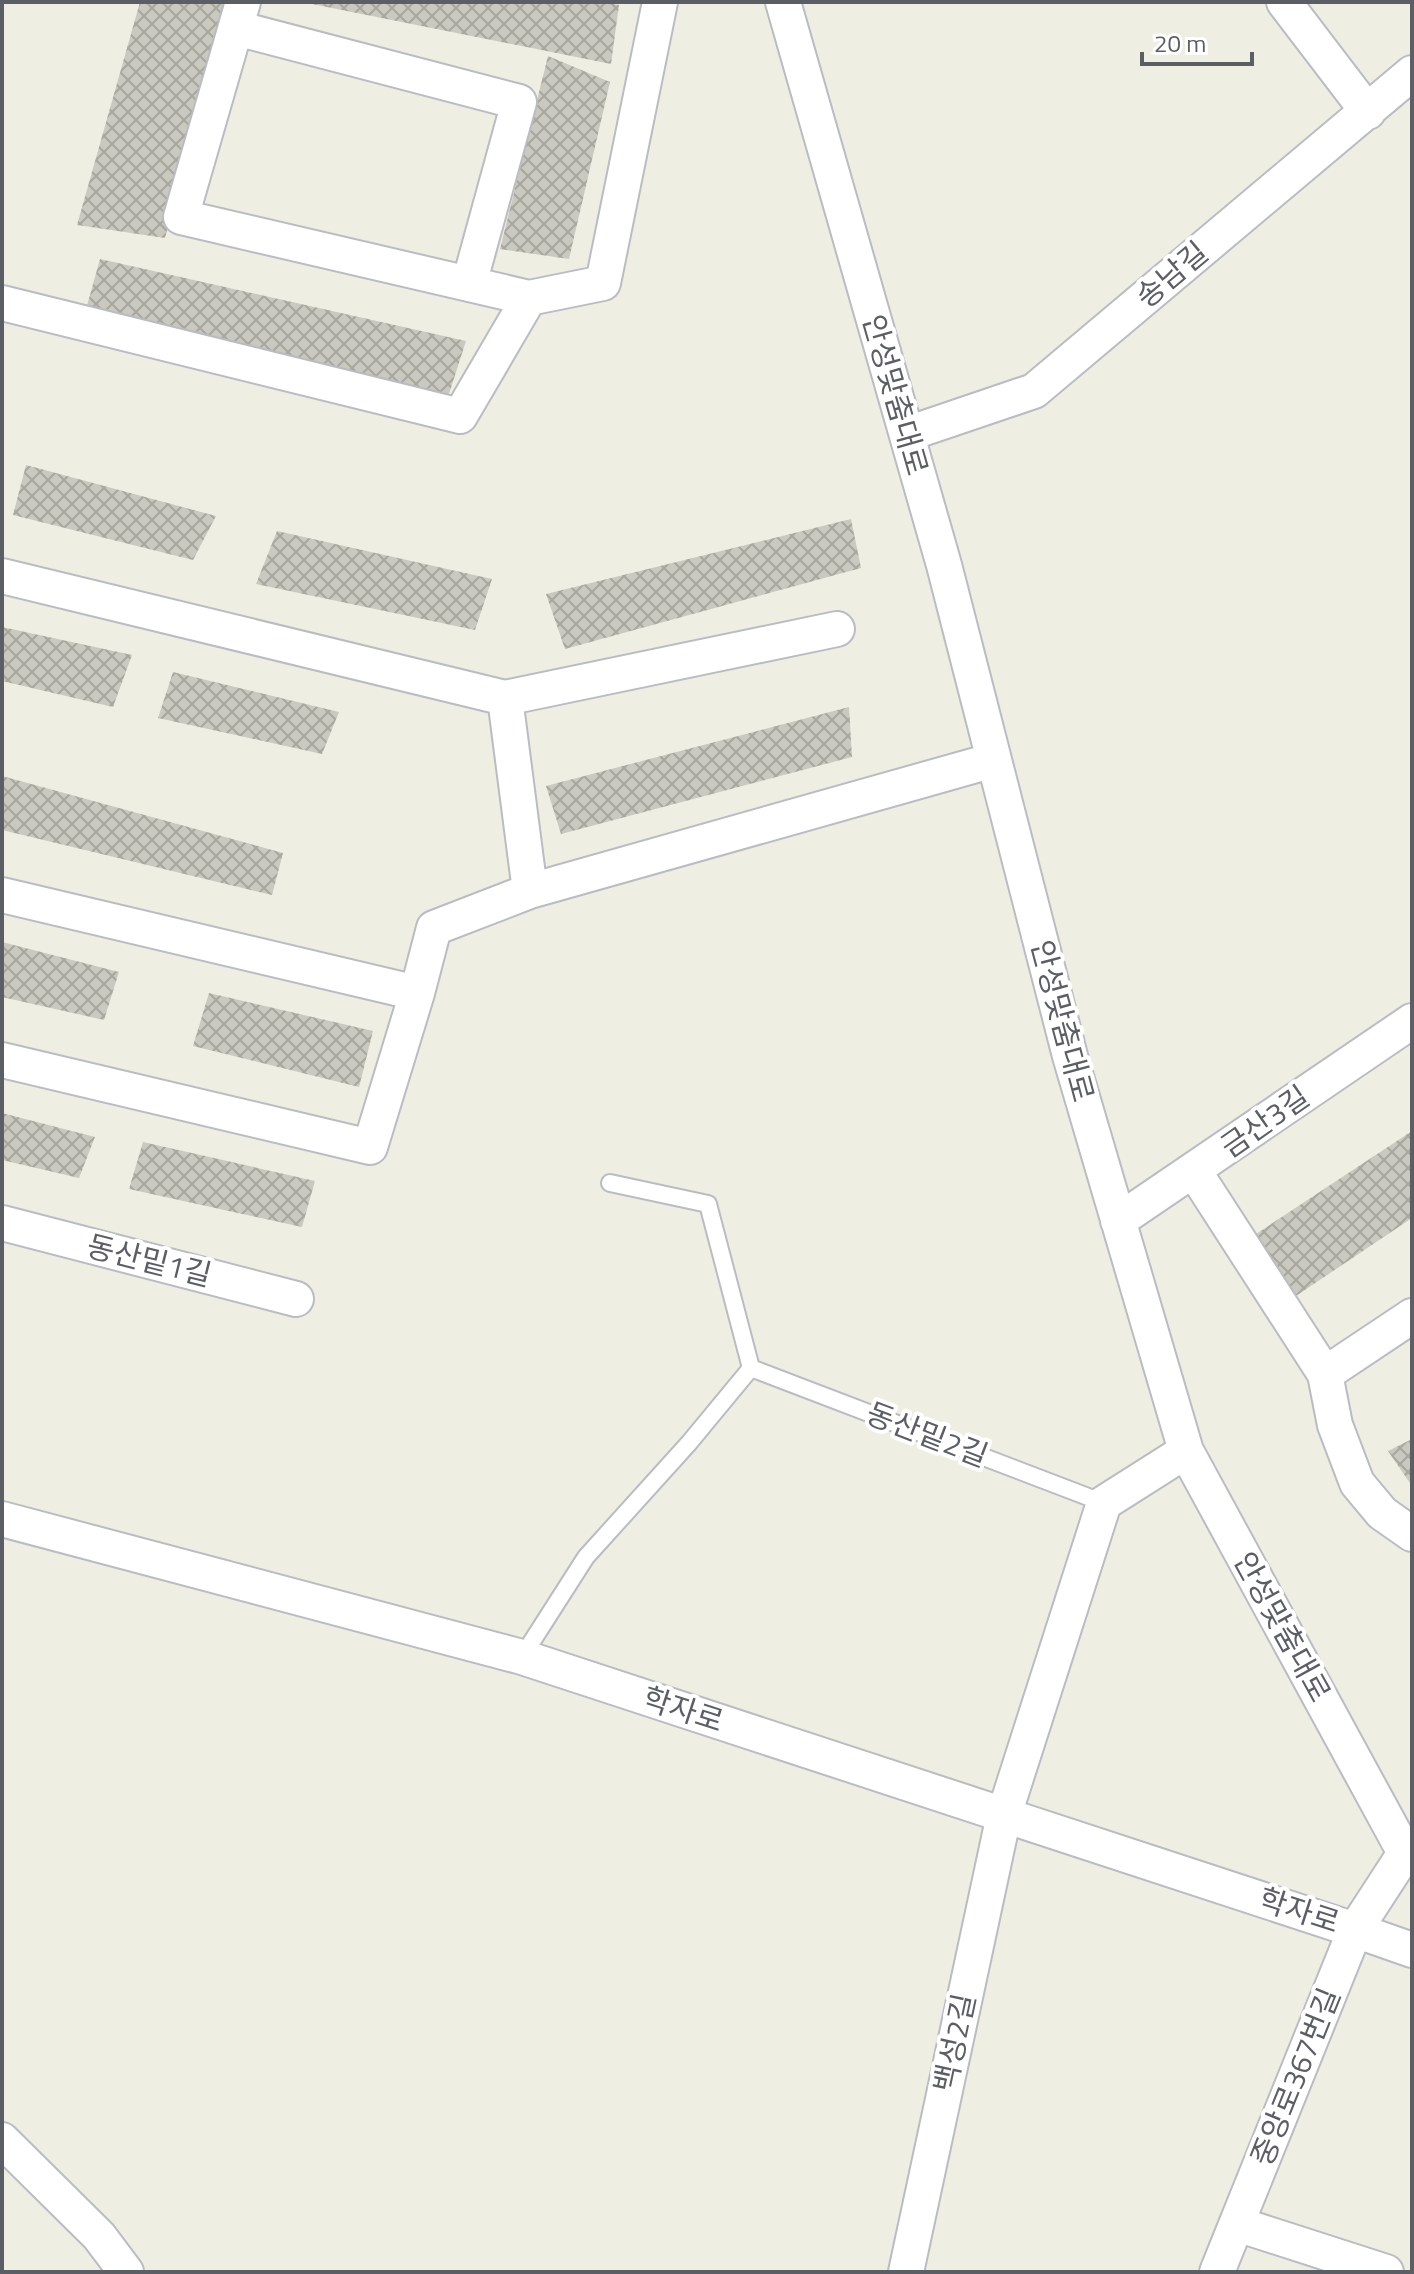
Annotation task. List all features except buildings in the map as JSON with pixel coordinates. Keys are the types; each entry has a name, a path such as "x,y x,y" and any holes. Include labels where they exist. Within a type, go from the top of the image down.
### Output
{"street":[{"path":"469,284 519,102 239,15 181,217 529,298 603,283 660,2"},
{"name":"안성맞춤대로","path":"783,2 907,434 1070,1056 1186,1451 1408,1851 1355,1930"},
{"path":"1284,2 1368,112"},
{"name":"송남길","path":"907,434 1034,391 1412,73"},
{"path":"2,303 460,416 529,298"},
{"path":"2,576 505,698 837,629"},
{"path":"505,698 530,891"},
{"path":"2,1060 370,1147 434,928 530,891 994,760"},
{"path":"2,895 417,993"},
{"name":"금산3길","path":"1118,1221 1412,1021"},
{"path":"1194,1171 1325,1374 1335,1425 1357,1483 1382,1513 1412,1534"},
{"name":"동산밑1길","path":"2,1223 296,1299"},
{"path":"1325,1374 1412,1316"},
{"path":"1004,1815 1104,1503 1186,1451"},
{"name":"학자로","path":"2,1519 522,1657 1355,1930"},
{"name":"백성2길","path":"906,2272 1004,1815"},
{"path":"1355,1930 1412,1950"},
{"name":"중앙로367번길","path":"1217,2272 1355,1930"},
{"path":"2,2140 99,2236 126,2272"},
{"path":"1237,2224 1386,2272"}],"lane":[{"path":"522,1657 586,1557 689,1443 751,1368 708,1204 610,1183"},
{"name":"동산밑2길","path":"751,1368 1104,1503"}]}
